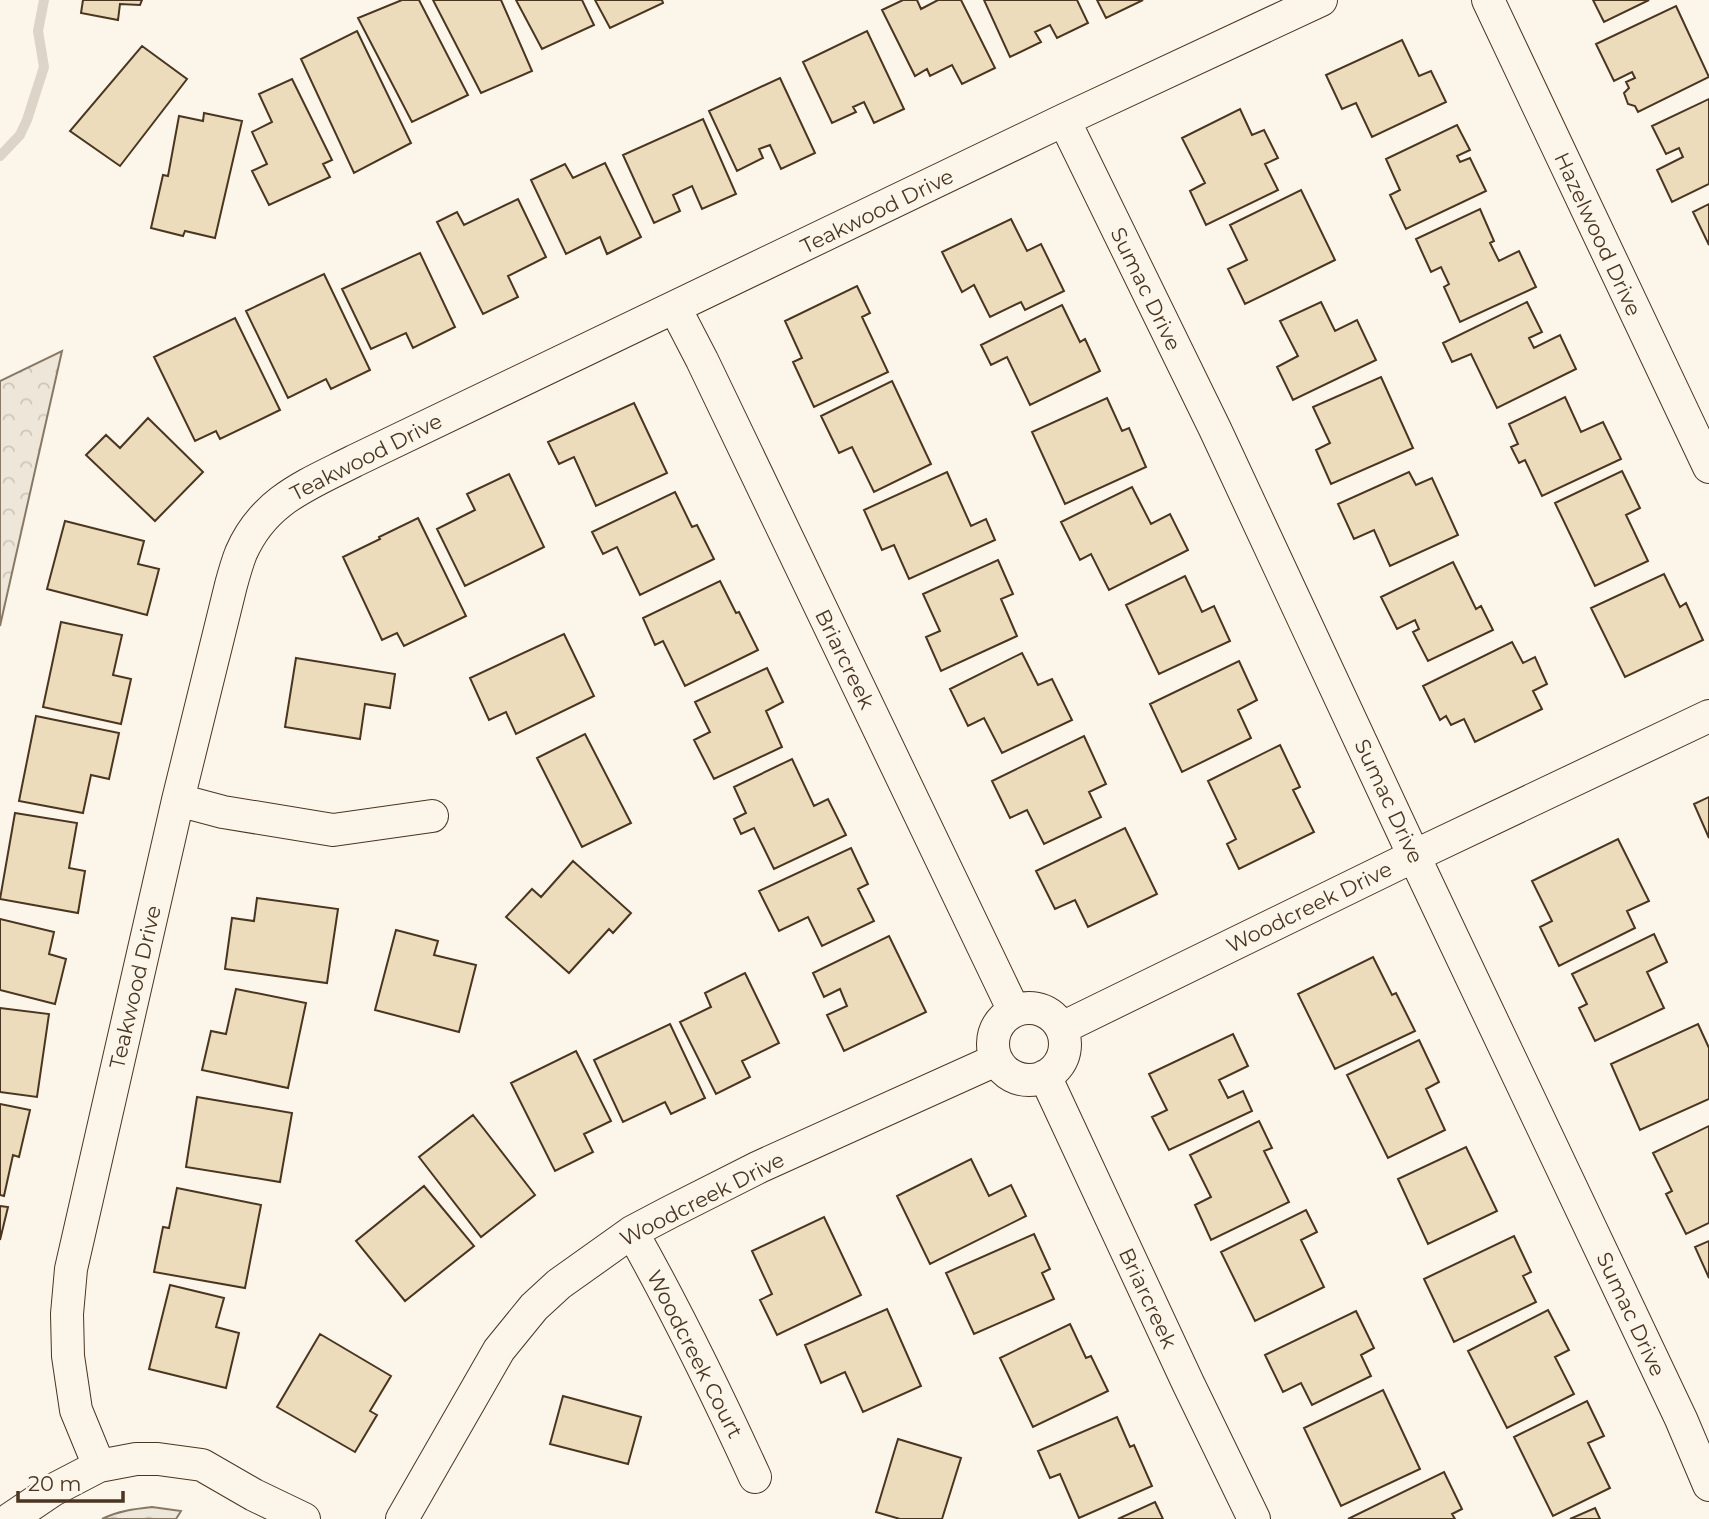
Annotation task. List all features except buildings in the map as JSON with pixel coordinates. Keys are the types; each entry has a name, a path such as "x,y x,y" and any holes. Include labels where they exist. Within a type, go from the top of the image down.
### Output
{"street":[{"name":"Teakwood Drive","path":"99,1466 76,1410 68,1356 67,1314 71,1269 230,584 242,552 274,506 297,489 354,461 1064,120 1321,0"},
{"name":"Hazelwood Drive","path":"1488,0 1709,467"},
{"name":"Sumac Drive","path":"1064,120 1214,429 1651,1356 1709,1485"},
{"name":"Briarcreek","path":"675,308 1014,1011"},
{"name":"Woodcreek Drive","path":"1062,1028 1709,716"},
{"path":"178,800 223,813 334,830 432,816"},
{"path":"1030,1007 1044,1010 1055,1018 1062,1028 1066,1044 1063,1058 1055,1070 1045,1076 1028,1080 1014,1077 1002,1069 996,1060 992,1043 995,1030 1003,1017 1014,1011 1030,1007"},
{"name":"Woodcreek Drive","path":"402,1519 499,1350 534,1307 559,1284 632,1232 670,1212 759,1167 996,1060"},
{"name":"Briarcreek","path":"1045,1076 1254,1519"},
{"name":"Woodcreek Court","path":"632,1232 665,1290 755,1477"},
{"path":"10,1519 53,1490 99,1466 158,1458 202,1465 254,1495 304,1519"}],"green space":[{"path":"62,351 0,626 0,381"},
{"path":"152,1507 181,1511 176,1519 102,1519 120,1512"}],"waterway":[{"path":"0,156 20,135 44,67 38,31 44,0"}]}
